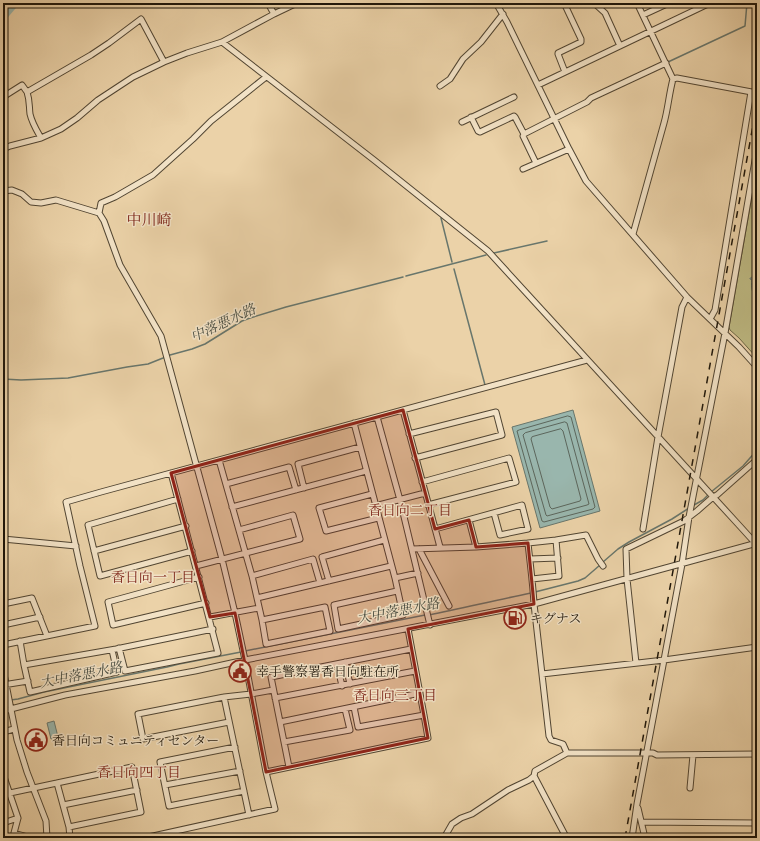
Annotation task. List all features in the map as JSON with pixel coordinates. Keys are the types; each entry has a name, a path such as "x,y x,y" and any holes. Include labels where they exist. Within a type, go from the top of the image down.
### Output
{"street":[{"path":"268,3 274,14"},
{"path":"3,149 41,138 61,129 77,118 98,100 133,77 164,62 222,42 297,3"},
{"path":"496,3 503,14 586,181 687,297 740,347 757,367"},
{"path":"564,3 581,39 581,42 558,53 565,72"},
{"path":"594,3 605,13 620,46"},
{"path":"632,234 664,123 673,79 637,3"},
{"path":"643,15 669,3"},
{"path":"538,85 706,4"},
{"path":"440,86 450,79 463,59 481,42 503,14"},
{"path":"26,92 103,47 141,19 164,62"},
{"path":"3,711 10,706 195,671 245,658 430,625 628,579 756,544 488,251 222,42"},
{"path":"524,134 587,102 591,98 666,63"},
{"path":"99,213 102,203 153,175 211,121 266,77"},
{"path":"673,79 677,78 754,92 715,310 710,319"},
{"path":"3,97 22,85 29,100 32,121 41,138"},
{"path":"462,122 514,97"},
{"path":"472,117 478,131 480,132 514,116 524,134 523,136 536,163"},
{"path":"523,169 569,149"},
{"path":"632,838 692,504 725,333 757,149"},
{"path":"3,191 12,190 22,194 31,202 56,200 99,213 104,221 120,265 161,336 222,559 245,658 266,772 275,809 144,838"},
{"path":"643,529 682,307 687,297"},
{"path":"3,645 96,626 66,502 587,360"},
{"path":"402,410 440,547"},
{"path":"409,434 496,412 502,435 415,458"},
{"path":"377,417 400,500 430,625"},
{"path":"354,423 395,578 403,615 338,629 334,605 397,591"},
{"path":"304,488 298,464 360,447"},
{"path":"422,482 509,458 516,482 428,505"},
{"path":"219,460 252,576 266,644 330,631 325,607 262,620"},
{"path":"636,663 626,549 684,521 711,495 716,495 753,463"},
{"path":"226,484 289,466 296,490"},
{"path":"232,507 366,471"},
{"path":"119,648 125,671 218,653 210,617 171,473"},
{"path":"375,506 425,493"},
{"path":"372,494 319,508 326,531 378,518"},
{"path":"178,499 88,525 100,576 192,551"},
{"path":"435,529 522,505 528,529 500,535 494,513"},
{"path":"196,566 300,539 293,515 239,530"},
{"path":"469,520 476,547"},
{"path":"94,551 186,526"},
{"path":"412,548 476,547 556,540 586,535 603,566"},
{"path":"3,539 76,546"},
{"path":"329,581 322,557 384,540"},
{"path":"532,579 559,576 556,540"},
{"path":"528,543 549,736 551,740 563,744 567,753"},
{"path":"419,549 449,606"},
{"path":"530,559 558,558"},
{"path":"252,576 313,559 320,583"},
{"path":"257,598 391,566"},
{"path":"395,578 418,573"},
{"path":"199,577 108,602 114,625 206,603"},
{"path":"3,604 32,598 48,636"},
{"path":"210,617 259,608"},
{"path":"3,625 40,617"},
{"path":"24,665 112,650 213,629"},
{"path":"266,772 428,738 408,629"},
{"path":"20,641 30,692 117,672 112,650"},
{"path":"542,674 664,660 757,647"},
{"path":"289,767 271,677 411,649"},
{"path":"346,662 350,684"},
{"path":"337,664 342,686"},
{"path":"3,670 4,685 8,697 14,729 25,766 46,821 47,838"},
{"path":"275,698 416,671"},
{"path":"4,685 28,681"},
{"path":"229,722 143,739 138,714 224,697 273,690"},
{"path":"280,722 420,693"},
{"path":"224,697 250,815"},
{"path":"354,707 358,727 424,715"},
{"path":"284,742 350,730 345,708"},
{"path":"3,732 14,729"},
{"path":"235,747 160,762 169,806 244,791"},
{"path":"444,838 452,824 461,818 472,814 508,790 529,780 534,776 535,771 567,753 653,753 657,755 757,754"},
{"path":"690,788 693,755"},
{"path":"10,793 132,767 141,812 70,826"},
{"path":"165,785 240,771"},
{"path":"3,774 18,818 14,833 31,838"},
{"path":"534,776 565,835 565,838"},
{"path":"57,783 70,826 70,838"},
{"path":"63,805 136,790"},
{"path":"638,804 645,838"},
{"path":"3,824 18,818"},
{"path":"642,822 757,823"}],"highlighted area":[{"path":"403,410 435,529 469,520 476,547 528,543 534,604 408,629 428,738 266,772 235,613 210,617 171,473"}],"shaded area":[{"path":"757,167 757,358 730,330 729,327"}],"water":[{"path":"757,252 757,300 753,293 752,280 750,278 752,278"},
{"path":"573,410 600,511 540,528 512,427"},
{"path":"54,721 58,737 51,739 47,723"}],"waterway":[{"path":"3,17 15,3"},
{"path":"668,62 745,26 747,3"},
{"path":"441,218 452,262"},
{"name":"中落悪水路","path":"494,253 547,241"},
{"name":"中落悪水路","path":"406,276 486,255"},
{"path":"454,269 485,385"},
{"name":"中落悪水路","path":"3,379 21,380 68,378 148,364 170,355 205,344 242,321 250,318 286,307 403,277"},
{"name":"大中落悪水路","path":"711,492 743,466 757,450"},
{"name":"大中落悪水路","path":"694,505 703,500 709,494"},
{"name":"大中落悪水路","path":"603,562 629,542 689,508"},
{"name":"大中落悪水路","path":"535,592 578,581 585,578 600,565"},
{"name":"大中落悪水路","path":"429,615 531,593"},
{"name":"大中落悪水路","path":"245,651 425,615"},
{"name":"大中落悪水路","path":"3,701 241,652"}],"railway":[{"path":"625,838 757,103"}],"place":[{"name":"キグナス","path":"515,618"},
{"name":"幸手警察署香日向駐在所","path":"240,671"},
{"name":"香日向コミュニティセンター","path":"36,740"}],"district":[{"name":"中川崎","path":"149,220"},
{"name":"香日向二丁目","path":"410,510"},
{"name":"香日向一丁目","path":"153,577"},
{"name":"香日向三丁目","path":"395,695"},
{"name":"香日向四丁目","path":"139,772"}]}
